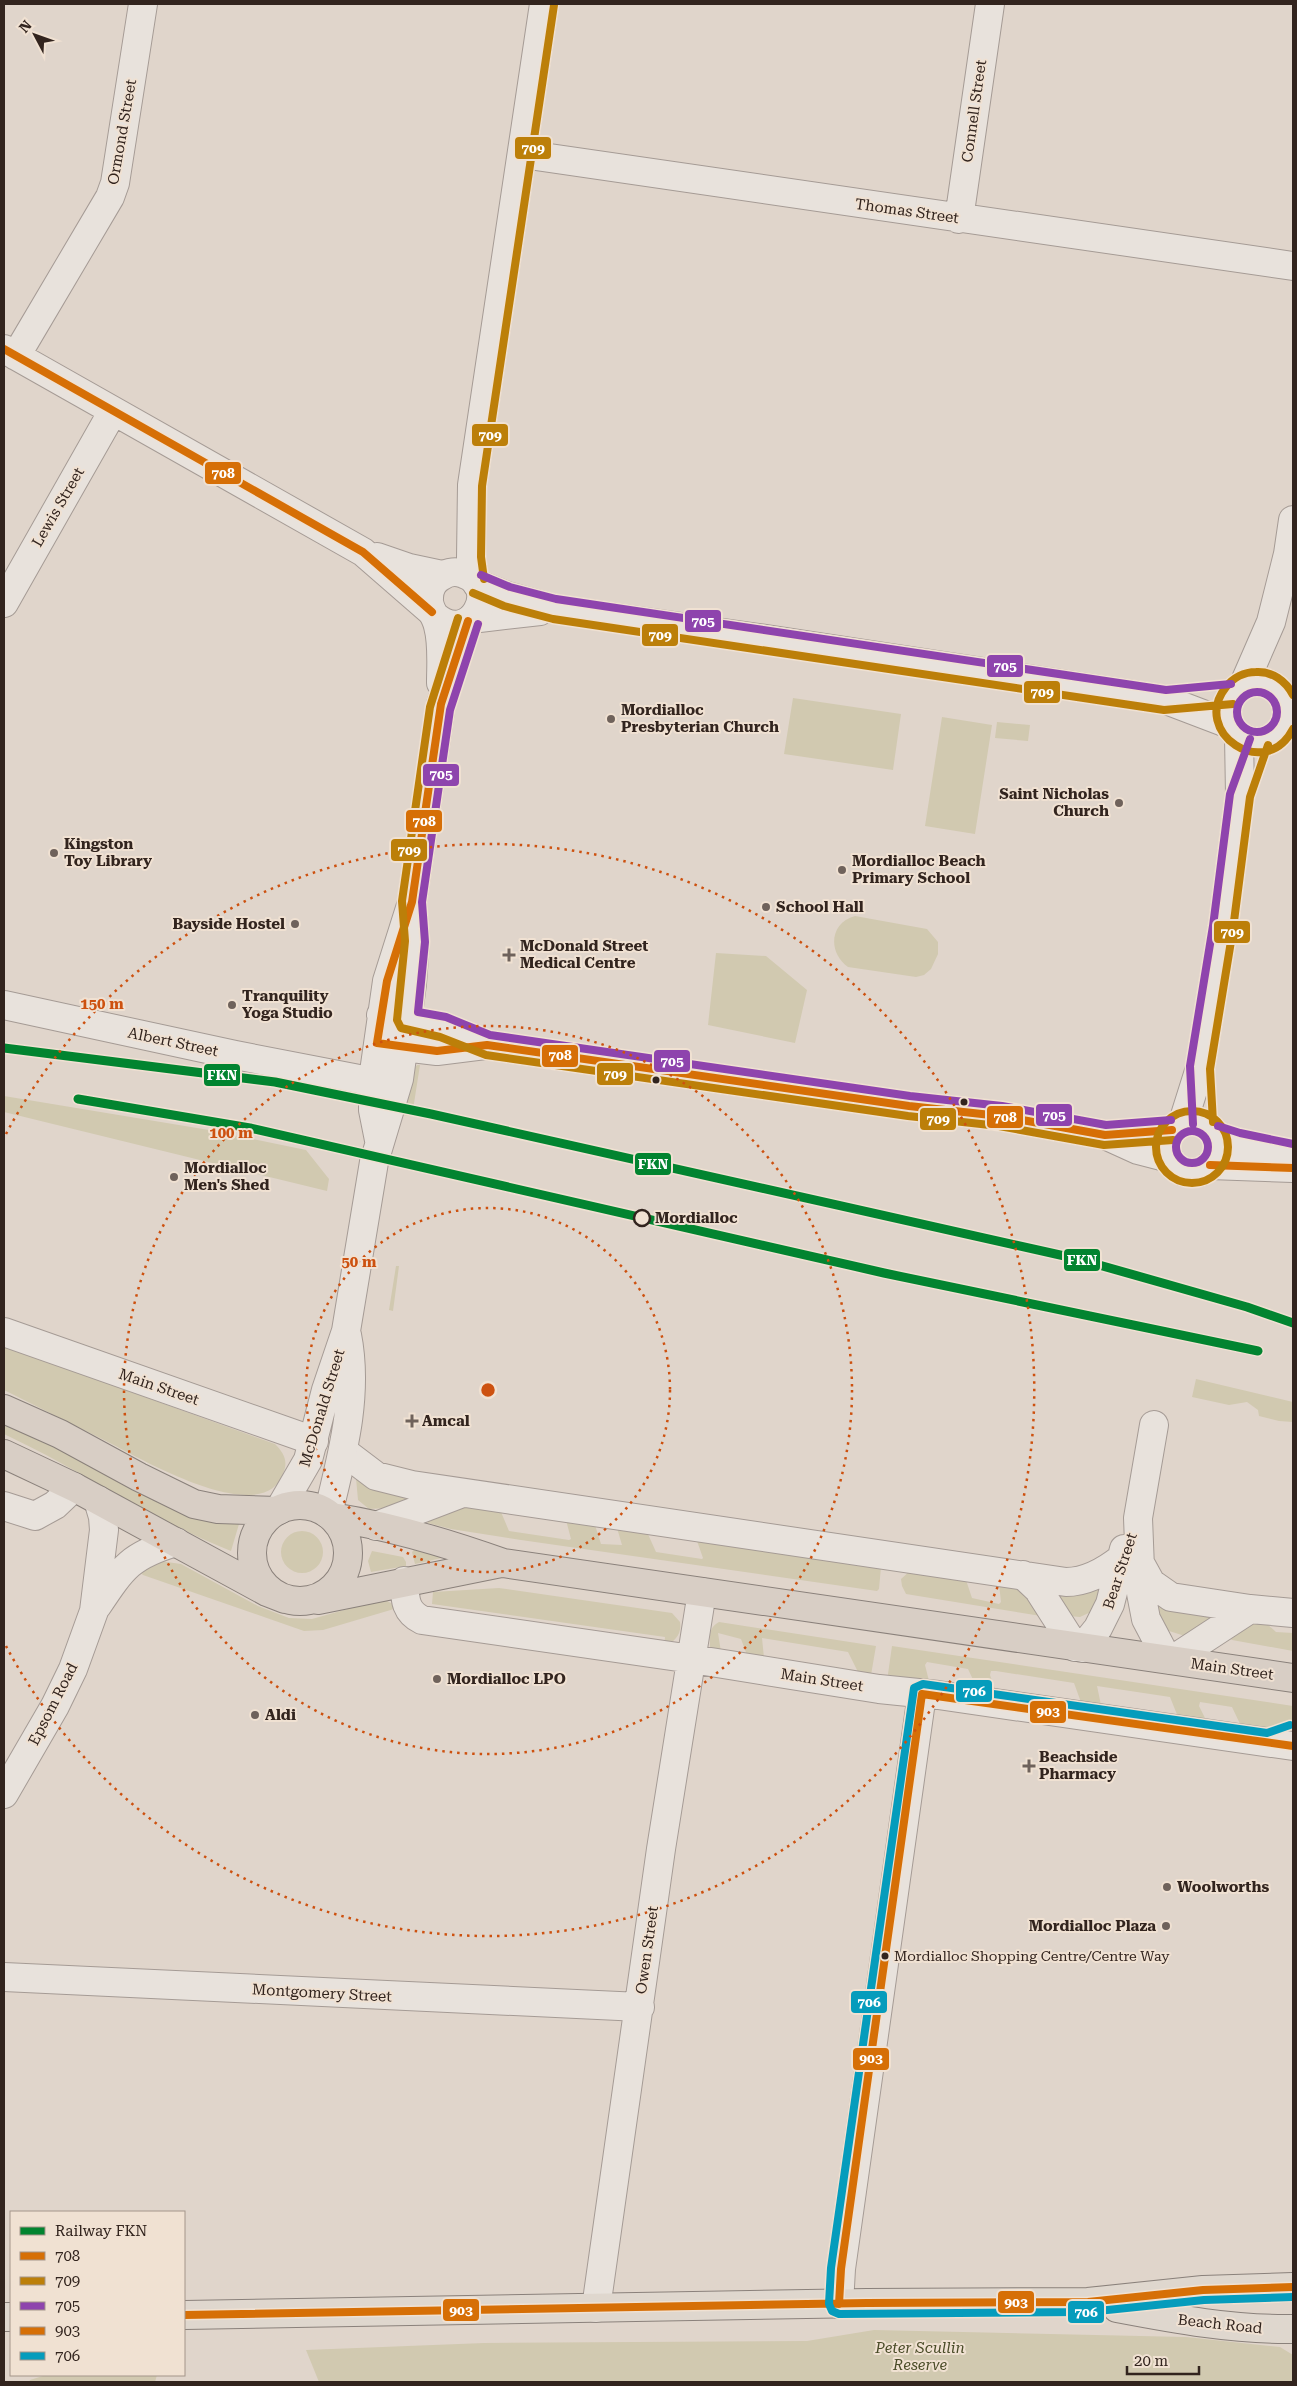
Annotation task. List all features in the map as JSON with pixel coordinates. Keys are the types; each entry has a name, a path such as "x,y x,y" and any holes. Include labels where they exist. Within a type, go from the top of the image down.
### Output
{"highway":[{"path":"4,1409 60,1434 139,1477 194,1504 218,1509 278,1510 293,1506 308,1506 330,1516 345,1537 348,1553 345,1569 332,1589 318,1598 294,1600 272,1592 261,1582 254,1569 252,1554 254,1539 260,1526 278,1510"},
{"name":"Main Street","path":"4,1454 74,1487 267,1592 294,1600 319,1600 503,1563"},
{"name":"Main Street","path":"330,1516 449,1544 503,1563 1293,1678"}],"main road":[{"name":"Beach Road","path":"185,2314 1088,2302 1204,2290 1293,2287"},
{"name":"Beach Road","path":"1088,2302 1167,2318 1262,2329 1293,2330"}],"street":[{"name":"Ormond Street","path":"10,352 110,197 115,183 144,4"},
{"path":"470,620 478,610 481,600 471,558 472,485 544,4"},
{"name":"Connell Street","path":"959,219 990,4"},
{"name":"Thomas Street","path":"522,154 959,219 1293,266"},
{"path":"10,352 363,552 408,568 444,575"},
{"name":"Lewis Street","path":"4,603 113,411"},
{"path":"444,575 472,485"},
{"path":"1260,732 1226,713 1271,622 1288,554 1293,520"},
{"path":"363,552 443,622 453,625 470,620 554,609"},
{"path":"434,614 429,602 429,591 434,582 444,575 458,572 507,596 554,609 1166,700 1260,732 1285,723 1283,697 1271,622"},
{"name":"McDonald Street","path":"278,1510 302,1473 314,1441 326,1390 346,1331 379,1142 392,1106 404,1047 394,1018 387,981 398,940 412,902 441,704 440,635 434,614"},
{"name":"McDonald Street","path":"441,704 470,620"},
{"path":"1166,700 1238,689 1262,682 1283,697"},
{"path":"1193,1128 1200,1068 1223,927 1240,795 1260,732"},
{"name":"Albert Street","path":"4,1006 235,1056 364,1080 373,1079"},
{"path":"394,1018 443,1027 487,1044 909,1106 1000,1116 1105,1135 1138,1150 1169,1158"},
{"name":"McDonald Street","path":"379,1142 373,1110 373,1079 377,1043 394,1018"},
{"path":"377,1043 437,1051 487,1044"},
{"path":"1193,1128 1166,1144 1169,1158 1180,1170 1195,1172 1210,1165 1293,1168"},
{"path":"1193,1128 1217,1151 1210,1165"},
{"path":"1105,1135 1193,1128 1237,1143 1293,1154"},
{"name":"McDonald Street","path":"330,1516 343,1451 352,1382 346,1331"},
{"name":"Main Street","path":"4,1332 343,1451"},
{"name":"Bear Street","path":"1078,1647 1098,1628 1131,1560 1154,1425"},
{"path":"343,1451 364,1469 380,1478 1073,1582 1131,1560 1151,1583 1170,1597 1250,1609 1293,1613"},
{"path":"4,1506 35,1516 55,1505 74,1487"},
{"path":"376,1526 464,1492"},
{"name":"Epsom Road","path":"4,1794 55,1706 73,1669 94,1611 104,1530 103,1517 98,1500"},
{"name":"Epsom Road","path":"94,1611 128,1564 143,1553 176,1542"},
{"name":"Bear Street","path":"1131,1560 1143,1612 1169,1660"},
{"path":"1023,1575 1038,1589 1078,1647"},
{"name":"Main Street","path":"404,1582 407,1607 415,1617 422,1620 692,1659 879,1689 1281,1745 1293,1735"},
{"name":"Owen Street","path":"596,2308 661,1849 702,1592"},
{"name":"Main Street","path":"1169,1660 1250,1609"},
{"path":"839,2304 840,2268 922,1694"},
{"name":"Montgomery Street","path":"4,1977 640,2007"}],"green space":[{"path":"793,698 901,714 893,770 784,754"},
{"path":"942,717 992,725 975,834 925,826"},
{"path":"997,722 1030,725 1028,741 995,738"},
{"path":"855,916 927,929 938,942 938,954 931,969 924,975 916,977 848,967 837,954 834,939 840,925"},
{"path":"716,953 766,956 807,990 795,1043 708,1025"},
{"path":"417,1065 420,1065 412,1116 402,1115 409,1075"},
{"path":"4,1096 209,1130 306,1150 329,1179 327,1191 4,1112"},
{"path":"396,1266 399,1266 393,1311 389,1310"},
{"path":"4,1346 275,1444 284,1456 284,1471 272,1488 253,1495 228,1493 172,1474 4,1390"},
{"path":"1196,1379 1293,1402 1293,1422 1259,1416 1258,1410 1247,1402 1229,1405 1192,1397"},
{"path":"4,1422 206,1520 239,1524 231,1551 173,1524 4,1434"},
{"path":"356,1478 419,1497 388,1508 369,1509 358,1500"},
{"path":"463,1507 501,1512 509,1531 569,1540 571,1539 566,1520 595,1525 601,1544 622,1545 617,1528 647,1532 656,1552 702,1559 697,1541 881,1567 879,1589 877,1591 521,1540 451,1529 428,1523 427,1520"},
{"path":"306,1531 314,1534 320,1540 323,1552 320,1564 314,1570 298,1573 290,1570 284,1564 281,1548 284,1540 290,1534"},
{"path":"414,1550 444,1555 442,1558 415,1564 412,1552"},
{"path":"372,1551 403,1557 406,1566 371,1572 368,1561"},
{"path":"160,1561 181,1564 258,1606 289,1618 312,1619 383,1599 393,1604 394,1609 323,1630 304,1631 143,1575 140,1572"},
{"path":"911,1570 966,1580 972,1598 999,1604 1001,1602 999,1584 1019,1587 1041,1616 906,1594 901,1579"},
{"path":"1104,1581 1093,1611 1080,1617 1069,1616 1054,1591"},
{"path":"499,1588 672,1613 680,1622 680,1630 674,1640 664,1646 665,1637 432,1604 433,1592"},
{"path":"1151,1596 1218,1616 1185,1636 1169,1631 1161,1625"},
{"path":"719,1622 876,1646 871,1675 859,1674 848,1652 762,1638 764,1658 747,1655 741,1639 718,1633 721,1652 710,1648 711,1630"},
{"path":"1253,1623 1266,1623 1276,1632 1293,1633 1293,1651 1232,1640 1229,1637"},
{"path":"892,1646 1293,1706 1293,1721 1261,1729 1241,1726 1232,1707 1200,1702 1199,1706 1205,1721 1178,1717 1170,1697 1097,1686 1101,1705 1082,1705 1074,1683 991,1671 990,1675 995,1689 977,1688 968,1669 927,1662 925,1665 929,1681 887,1681"},
{"name":"Peter Scullin Reserve","path":"874,2330 1186,2337 1280,2347 1293,2355 1293,2382 319,2382 306,2350 484,2343 807,2341"},
{"path":"43,2376 157,2376 155,2382 29,2382"}],"rail line":[{"name":"FKN","path":"4,1048 275,1082 431,1114 1078,1259 1247,1307 1293,1323"},
{"name":"FKN","path":"78,1099 250,1128 884,1273 1258,1351"}],"transit line":[{"name":"709","path":"484,579 481,557 482,486 554,5"},
{"name":"708","path":"4,349 363,552 432,612"},
{"name":"705","path":"481,575 510,587 556,599 1166,690 1231,684"},
{"name":"709","path":"473,593 504,606 553,619 1164,710 1233,704"},
{"name":"709","path":"458,618 430,707 402,901 405,941 397,1020 401,1028 440,1037 486,1055 908,1116 999,1126 1104,1145 1173,1140"},
{"name":"708","path":"468,621 441,704 412,902 387,981 377,1043 437,1051 487,1045 909,1106 1000,1116 1105,1135 1172,1130"},
{"name":"705","path":"478,624 450,710 422,902 425,942 418,1012 446,1017 490,1035 910,1096 1002,1106 1106,1125 1171,1120"},
{"name":"709","path":"1293,695 1287,685 1273,675 1252,672 1235,678 1226,687 1217,704 1217,720 1224,734 1236,745 1250,751 1266,752 1281,745 1293,729"},
{"name":"705","path":"1261,692 1268,695 1274,701 1277,712 1276,720 1268,729 1261,732 1253,732 1246,729 1238,720 1237,708 1240,701 1249,693 1261,692"},
{"name":"705","path":"1193,1124 1190,1066 1213,926 1230,794 1250,739"},
{"name":"709","path":"1213,1122 1210,1069 1233,929 1250,797 1268,745"},
{"name":"709","path":"1192,1111 1212,1117 1222,1127 1228,1147 1222,1167 1212,1177 1192,1183 1172,1177 1162,1167 1156,1147 1162,1127 1172,1117 1192,1111"},
{"name":"705","path":"1218,1126 1240,1133 1293,1144"},
{"name":"705","path":"1192,1131 1203,1136 1208,1147 1203,1158 1192,1163 1181,1158 1176,1147 1181,1136 1192,1131"},
{"name":"708","path":"1210,1165 1293,1168"},
{"name":"706","path":"1290,1725 1267,1733 923,1684 914,1688 831,2268 829,2304 832,2311 839,2314 1088,2312 1204,2300 1293,2297"},
{"name":"903","path":"839,2304 841,2269 922,1694 1293,1746"},
{"name":"903","path":"185,2315 867,2303 1088,2302 1203,2290 1293,2287"}],"place":[{"name":"Mordialloc Presbyterian Church","path":"611,719"},
{"name":"Saint Nicholas Church","path":"1119,803"},
{"name":"Kingston Toy Library","path":"54,853"},
{"name":"Mordialloc Beach Primary School","path":"842,870"},
{"name":"School Hall","path":"766,907"},
{"name":"Bayside Hostel","path":"295,924"},
{"name":"McDonald Street Medical Centre","path":"509,955"},
{"name":"Tranquility Yoga Studio","path":"232,1005"},
{"name":"Mordialloc Men's Shed","path":"174,1177"},
{"name":"Mordialloc","path":"642,1218"},
{"name":"Amcal","path":"412,1421"},
{"name":"Mordialloc LPO","path":"437,1679"},
{"name":"Aldi","path":"255,1715"},
{"name":"Beachside Pharmacy","path":"1029,1766"},
{"name":"Woolworths","path":"1167,1887"},
{"name":"Mordialloc Plaza","path":"1166,1926"},
{"name":"Mordialloc Shopping Centre/Centre Way","path":"885,1956"}]}
